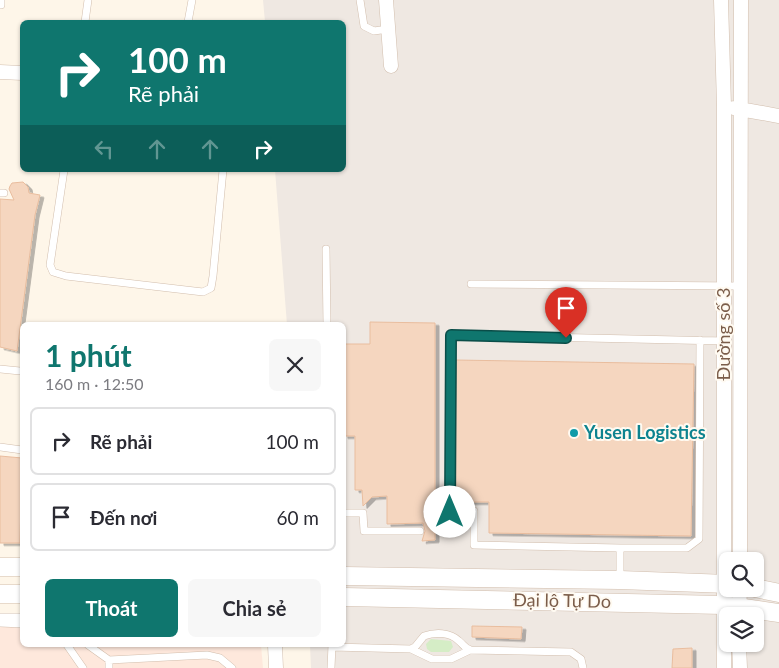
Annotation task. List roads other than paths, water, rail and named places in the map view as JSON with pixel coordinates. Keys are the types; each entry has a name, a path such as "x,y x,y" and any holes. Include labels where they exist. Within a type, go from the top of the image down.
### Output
{"street":[{"path":"386,0 391,66"},
{"name":"Đường số 3","path":"721,0 724,106 725,552"},
{"name":"Đường số 3","path":"740,552 741,0"},
{"path":"0,72 20,73"},
{"path":"724,106 779,116"},
{"path":"0,567 20,568"},
{"name":"Đại lộ Tự Do","path":"346,576 719,583"},
{"path":"764,590 779,593"},
{"path":"0,594 20,594"},
{"name":"Đại lộ Tự Do","path":"346,597 719,609"},
{"name":"Đại lộ Tự Do","path":"764,612 779,613"},
{"path":"275,647 276,668"},
{"name":"Đường số 3","path":"724,668 727,652"},
{"path":"739,652 740,668"}],"lane":[{"path":"84,20 88,0"},
{"path":"188,20 192,0"},
{"path":"360,0 364,26 374,31 388,29"},
{"path":"64,172 50,265 53,272 66,276 203,292 211,288 212,282 223,172"},
{"path":"326,249 327,322"},
{"path":"471,284 724,288 741,286"},
{"path":"700,340 699,539 688,548 474,545 474,511 450,512 451,335 700,340 724,341"},
{"path":"0,375 0,369 20,371"},
{"path":"0,447 20,450"},
{"path":"346,513 363,513 364,531 420,531"},
{"path":"620,548 620,580"},
{"path":"0,617 20,617"},
{"path":"0,623 20,624"},
{"path":"411,649 424,636 441,634 455,637 470,650"},
{"path":"68,647 82,668"},
{"path":"90,647 109,664 215,656 232,668"},
{"path":"331,668 332,647"},
{"path":"346,647 411,649 432,659 451,659 470,650 571,652 580,656 583,668"}],"place":[{"name":"Yusen Logistics","path":"574,433"}]}
